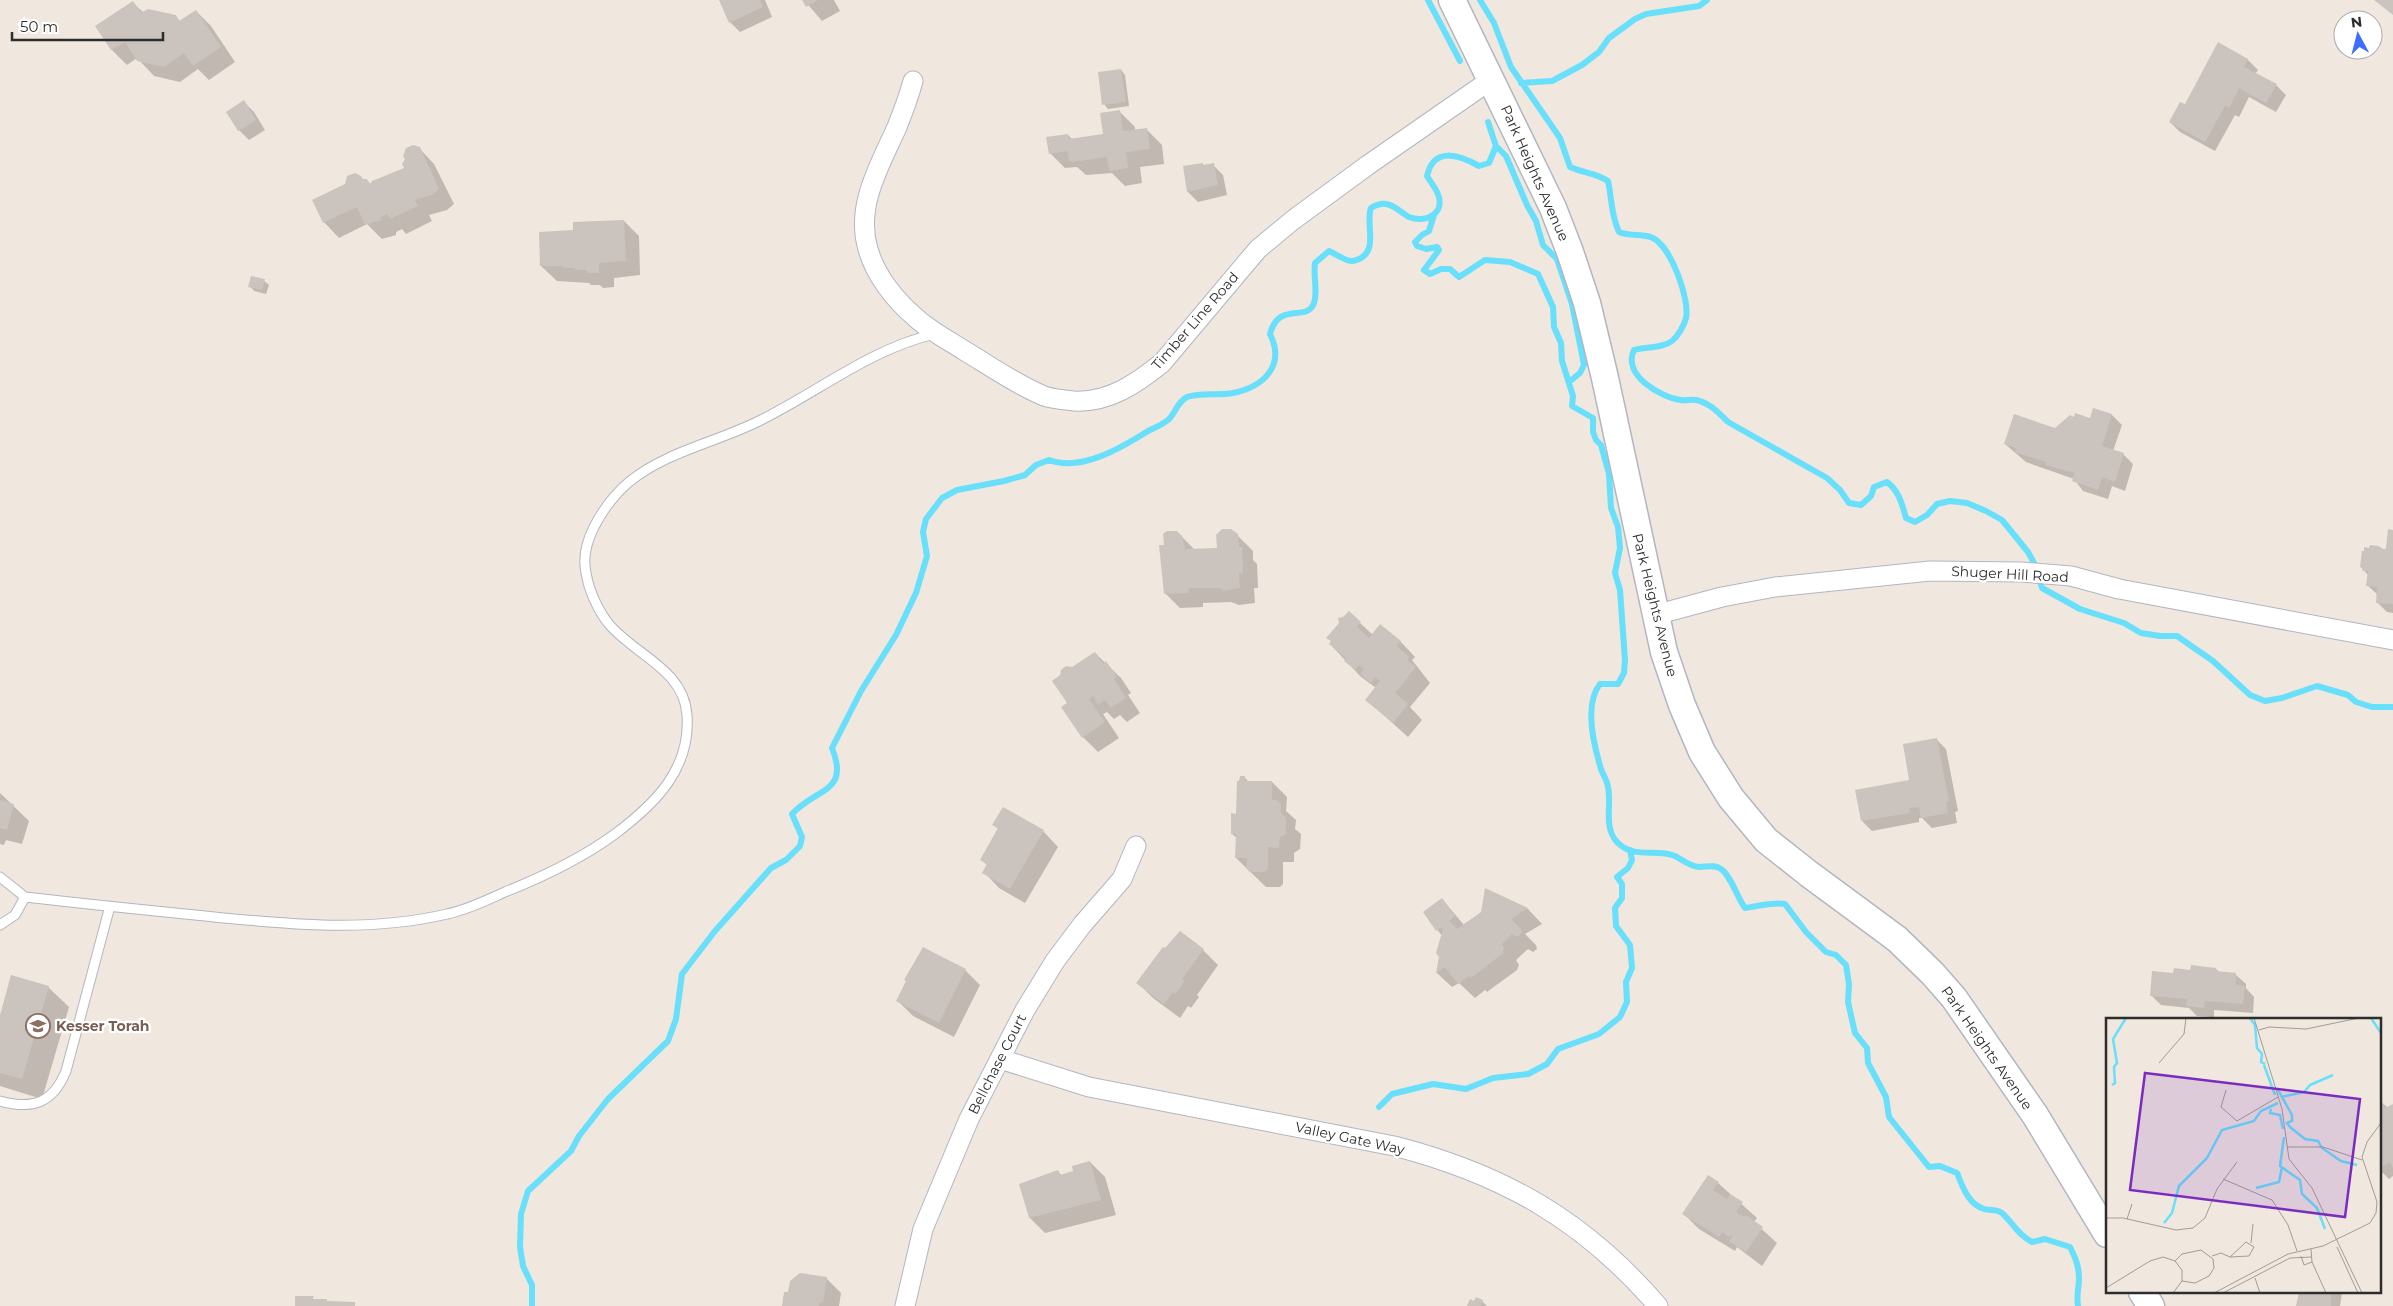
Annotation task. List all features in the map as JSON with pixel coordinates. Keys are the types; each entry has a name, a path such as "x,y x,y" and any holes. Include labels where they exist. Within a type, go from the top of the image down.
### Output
{"main road":[{"name":"Park Heights Avenue","path":"1452,0 1553,208 1587,303 1664,652 1682,705 1702,752 1731,798 1766,840 1897,938 1933,974 1983,1038 2035,1114 2106,1232"},
{"path":"2143,1294 2151,1306"}],"street":[{"name":"Timber Line Road","path":"913,81 897,127 877,168 870,190 865,224 867,249 879,273 898,301 937,334 1003,374 1045,396 1075,401 1098,399 1124,390 1162,362 1258,249 1293,220 1492,79"},
{"name":"Shuger Hill Road","path":"1655,616 1722,597 1775,587 1930,571 2051,573 2119,589 2393,640"},
{"name":"Bellchase Court","path":"904,1306 923,1229 940,1184 969,1119 1025,1010 1055,962 1082,925 1122,879 1136,846"},
{"name":"Valley Gate Way","path":"1000,1058 1089,1087 1394,1146 1442,1159 1497,1180 1570,1223 1630,1273 1658,1306"}],"lane":[{"path":"0,877 25,898 303,926 394,923 449,914 559,870 593,850 645,812 667,786 683,754 687,717 682,691 664,671 609,623 592,595 584,567 587,543 605,509 629,482 670,457 760,421 880,353 909,340 937,334"},
{"path":"0,925 15,915 25,898"},
{"path":"0,1101 29,1105 48,1100 60,1087 110,906"}],"building":[{"path":"719,0 760,0 763,7 729,23"},
{"path":"802,0 818,0 806,7"},
{"path":"2374,0 2393,0 2393,15"},
{"path":"133,1 141,13 148,9 176,15 179,21 196,10 221,47 193,66 184,53 164,67 137,61 125,42 111,50 95,26"},
{"path":"2218,42 2248,59 2244,67 2277,84 2266,103 2239,88 2229,108 2225,106 2205,142 2169,122 2180,102 2185,104"},
{"path":"1121,69 1126,102 1102,105 1098,72"},
{"path":"244,100 256,120 238,131 226,112"},
{"path":"1120,110 1123,131 1147,128 1150,149 1126,152 1128,168 1109,171 1107,157 1073,162 1069,161 1068,151 1049,154 1046,137 1068,134 1069,139 1103,134 1100,113"},
{"path":"413,145 420,147 439,189 432,195 415,200 418,206 390,219 387,214 381,217 381,220 365,225 357,207 323,223 312,200 345,184 347,176 355,173 363,179 367,179 370,184 372,181 404,168 402,164 405,159 403,156 406,148"},
{"path":"1203,163 1203,165 1214,163 1218,185 1187,192 1183,166"},
{"path":"624,220 626,261 599,263 599,273 587,273 587,270 563,268 563,266 540,266 539,232 573,230 573,222"},
{"path":"251,276 265,279 262,290 248,287"},
{"path":"2093,408 2112,414 2102,446 2124,453 2115,482 2102,477 2098,490 2072,481 2075,473 2045,465 2046,462 2015,452 2016,448 2004,444 2014,414 2055,428 2070,415 2074,417 2075,413 2090,418"},
{"path":"1222,529 1231,529 1238,534 1239,547 1242,547 1243,573 1239,573 1240,588 1223,591 1222,589 1215,588 1189,588 1189,593 1164,594 1159,545 1164,545 1163,534 1167,531 1177,531 1183,537 1185,549 1217,548 1216,535"},
{"path":"2388,529 2393,530 2393,604 2376,603 2377,587 2366,586 2368,571 2362,571 2363,568 2360,567 2364,547 2369,548 2370,545 2379,546 2379,549 2386,549"},
{"path":"1349,611 1361,622 1357,627 1369,638 1380,624 1401,641 1396,646 1410,657 1407,660 1416,667 1395,693 1408,704 1393,723 1365,700 1380,681 1375,677 1371,683 1360,674 1364,669 1359,665 1355,670 1344,661 1346,658 1329,644 1331,641 1326,638 1339,623 1338,618 1343,617"},
{"path":"1095,652 1103,664 1106,661 1117,677 1114,679 1126,698 1111,708 1105,700 1098,705 1093,696 1089,699 1105,722 1082,738 1061,707 1067,703 1052,681 1060,675 1061,670 1066,666 1072,667"},
{"path":"1937,738 1949,801 1946,802 1948,813 1921,818 1919,807 1909,808 1910,813 1861,821 1855,790 1909,780 1903,744"},
{"path":"1240,776 1245,776 1245,781 1272,781 1272,800 1277,800 1281,804 1281,813 1286,818 1286,834 1280,837 1279,848 1268,847 1268,869 1264,872 1250,872 1246,868 1247,858 1235,858 1236,834 1231,834 1231,813 1236,814 1237,781 1239,781"},
{"path":"0,800 14,804 7,830 0,828"},
{"path":"1003,807 1044,830 1010,889 982,873 987,864 980,860 998,828 992,825"},
{"path":"1485,888 1528,908 1511,919 1521,929 1522,933 1517,937 1512,934 1502,944 1504,949 1502,954 1471,978 1470,975 1458,984 1445,967 1436,973 1439,957 1436,953 1443,929 1442,927 1436,931 1423,912 1442,898 1455,916 1449,921 1457,929 1481,912"},
{"path":"1180,931 1204,949 1182,979 1185,981 1164,1004 1136,983 1163,947 1165,948"},
{"path":"923,947 966,969 939,1023 896,1001 906,981 904,980"},
{"path":"2191,965 2216,968 2216,971 2236,973 2236,985 2245,986 2243,1004 2205,1001 2204,1008 2186,1006 2187,999 2150,996 2152,971 2173,973 2174,968 2190,970"},
{"path":"11,975 49,986 22,1079 0,1073 0,1015"},
{"path":"2380,1099 2385,1108 2393,1104 2393,1168 2390,1162 2380,1168"},
{"path":"1090,1161 1101,1200 1029,1218 1019,1184 1058,1170 1060,1175 1073,1171 1072,1166"},
{"path":"1708,1175 1719,1182 1713,1190 1727,1199 1730,1194 1743,1202 1736,1212 1744,1217 1746,1215 1763,1227 1746,1252 1729,1241 1733,1236 1729,1237 1722,1232 1719,1237 1682,1214"},
{"path":"800,1273 827,1277 823,1303 820,1302 819,1306 782,1306 784,1292 788,1292 790,1281"},
{"path":"2299,1294 2331,1294 2331,1306 2296,1306"},
{"path":"295,1296 314,1296 313,1299 355,1302 355,1306 295,1306"},
{"path":"1476,1297 1483,1300 1481,1306 1467,1306 1470,1299 1474,1301"}],"waterway":[{"path":"1428,0 1460,61"},
{"path":"1480,0 1494,23 1511,67 1560,138 1570,167 1599,176 1608,181 1613,214 1619,232 1653,238 1660,243 1678,274 1685,299 1686,318 1680,331 1672,341 1659,346 1634,350 1633,368 1645,383 1672,398 1701,401 1710,406 1728,422 1827,478 1840,490 1849,503 1861,505 1871,496 1874,487 1887,482 1897,494 1906,518 1915,522 1927,515 1937,504 1950,501 1967,503 1986,511 2002,520 2028,552 2035,565 2042,588 2080,609 2124,623 2141,633 2177,636 2213,661 2250,695 2265,701 2282,698 2317,686 2348,695 2356,702 2372,707 2393,707"},
{"path":"1521,83 1552,81 1582,65 1599,52 1609,38 1635,19 1646,14 1699,6 1707,0"},
{"path":"1488,122 1496,146 1506,156 1536,221 1543,245 1557,259 1572,304 1584,365 1580,373 1569,382"},
{"path":"532,1306 532,1285 523,1266 520,1247 521,1214 528,1191 571,1151 579,1136 608,1099 668,1041 676,1019 682,974 715,931 771,868 786,860 800,846 802,837 792,814 834,782 837,774 832,748 861,691 896,635 916,593 927,556 923,532 926,519 942,498 957,490 1025,475 1036,465 1049,460 1061,463 1087,461 1113,451 1166,422 1187,397 1233,393 1254,386 1269,373 1273,365 1275,356 1274,345 1270,334 1274,324 1286,315 1305,312 1314,303 1316,294 1315,263 1329,251 1350,261 1358,260 1365,255 1370,243 1371,208 1376,205 1382,204 1395,207 1409,217 1416,219 1434,215 1439,205 1439,199 1436,190 1427,176 1435,160 1441,157 1456,156 1479,166 1489,163 1496,146"},
{"path":"1434,215 1429,231 1415,242 1417,246 1426,249 1437,247 1439,250 1424,270 1430,274 1441,269 1450,269 1459,277 1485,260 1510,262 1538,274 1553,307 1554,327 1561,343 1562,361 1573,396 1572,406 1593,418 1593,432 1596,440 1601,445 1609,474 1611,508 1618,527 1620,548 1615,573 1620,590 1625,660 1624,673 1618,684 1600,684 1595,692 1591,714 1593,737 1601,769 1608,787 1609,822 1613,836 1617,842 1631,851 1668,854 1695,866 1718,867 1728,876 1745,908 1785,904 1806,932 1826,952 1836,955 1846,965 1849,984 1848,1002 1855,1033 1867,1048 1868,1063 1886,1097 1889,1117 1929,1167 1940,1166 1957,1173 1970,1199 1978,1207 2002,1213 2019,1232 2032,1242 2045,1239 2070,1247 2078,1270 2078,1306"},
{"path":"1379,1107 1392,1094 1433,1084 1466,1089 1493,1078 1528,1074 1547,1064 1558,1049 1599,1034 1620,1017 1627,1002 1626,982 1632,968 1630,945 1616,926 1615,908 1622,898 1622,884 1617,877 1628,868 1632,860 1630,850"}],"place":[{"name":"Kesser Torah","path":"38,1026"}]}
